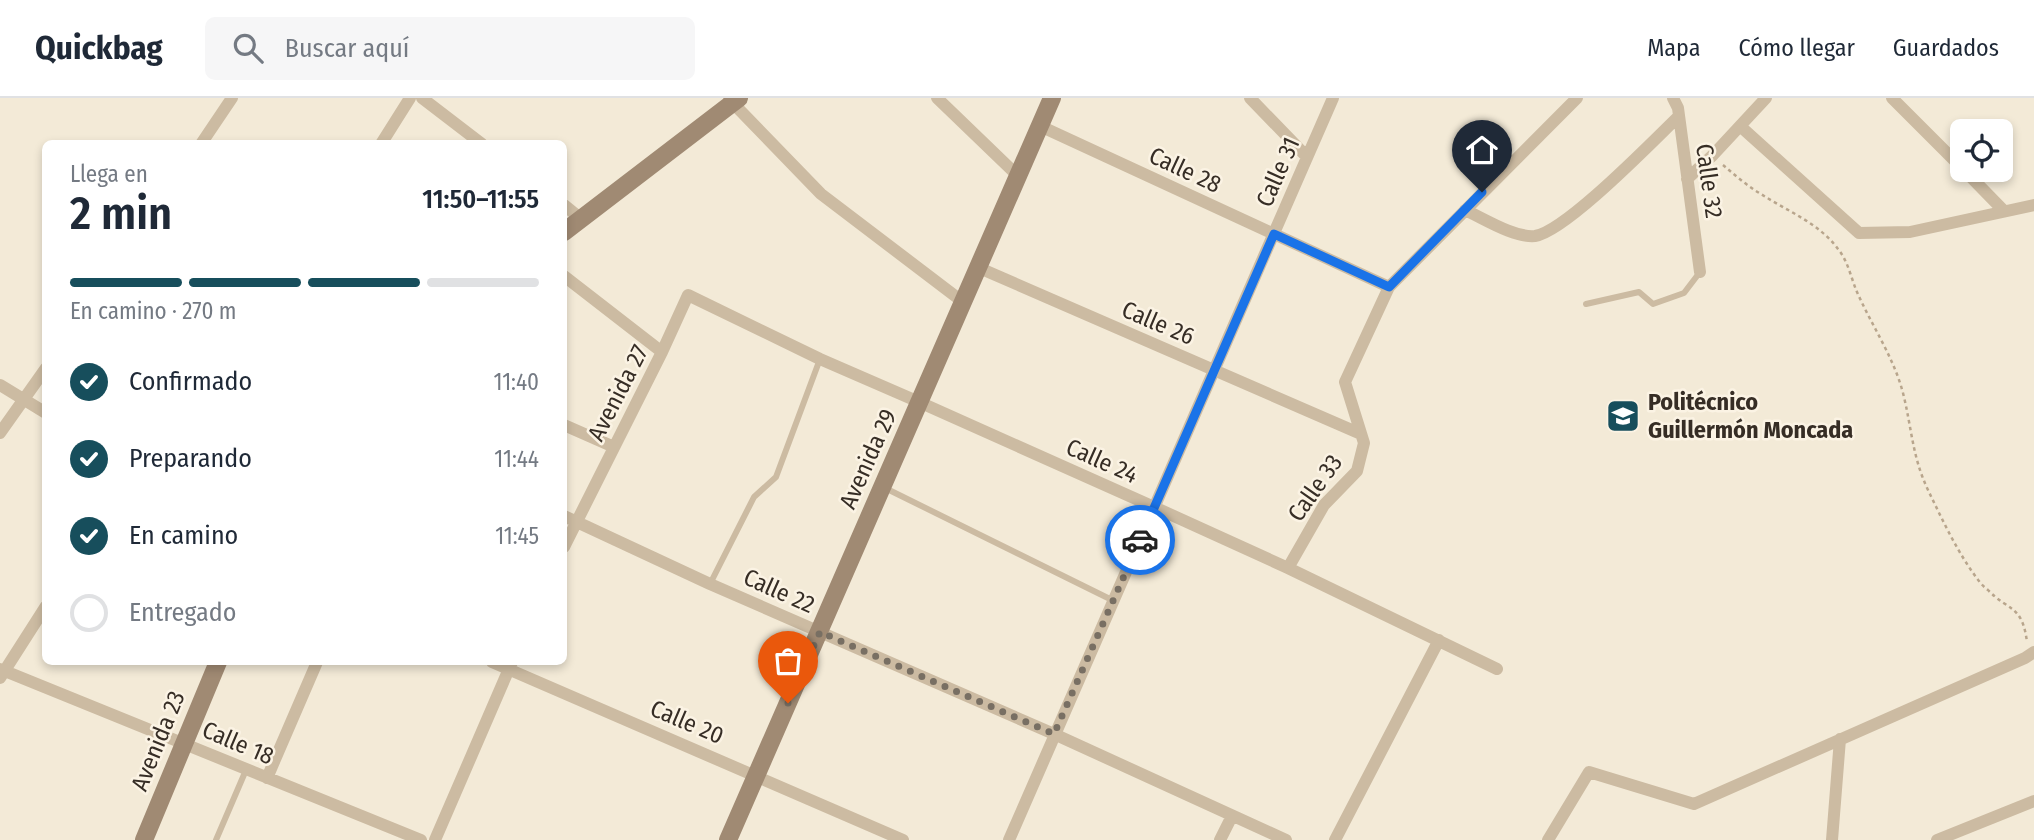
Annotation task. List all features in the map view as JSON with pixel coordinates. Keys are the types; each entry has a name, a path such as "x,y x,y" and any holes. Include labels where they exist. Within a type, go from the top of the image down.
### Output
{"street":[{"path":"204,140 232,98"},
{"path":"384,140 410,98"},
{"path":"422,98 477,140"},
{"path":"937,98 1018,176"},
{"name":"Avenida 29","path":"728,840 1052,98"},
{"path":"1250,98 1307,157"},
{"name":"Calle 31","path":"1009,840 1333,98"},
{"name":"Calle 33","path":"1288,568 1324,505 1357,471 1364,443 1345,382 1389,287 1577,98"},
{"name":"Calle 32","path":"1673,98 1678,108 1700,272"},
{"path":"1688,179 1766,98"},
{"path":"1892,98 1950,156"},
{"path":"567,229 733,100 821,194 963,302"},
{"path":"1465,209 1519,235 1536,236 1555,227 1599,192 1679,116"},
{"name":"Calle 28","path":"1040,126 1389,287"},
{"path":"1740,126 1859,233 1910,232 2034,205"},
{"path":"1976,182 2004,211"},
{"path":"567,207 580,218"},
{"name":"Calle 26","path":"977,267 1361,434"},
{"path":"567,278 662,352"},
{"name":"Avenida 27","path":"569,518 614,447 688,295"},
{"name":"Calle 24","path":"688,295 820,359 1288,568 1497,669"},
{"path":"0,433 42,375"},
{"path":"0,385 42,411"},
{"path":"567,426 614,447"},
{"name":"Calle 22","path":"569,518 710,584 1054,734 1286,840"},
{"path":"2,673 42,612"},
{"path":"1335,840 1439,640"},
{"path":"1548,840 1589,772 1694,804 2029,655"},
{"name":"Avenida 23","path":"144,840 217,665"},
{"path":"267,778 316,665"},
{"path":"435,840 510,665"},
{"name":"Calle 20","path":"510,665 903,840"},
{"name":"Calle 18","path":"2,673 184,743 421,840"},
{"path":"1832,840 1839,739"},
{"path":"1937,840 2034,801"},
{"path":"1220,840 1232,816"}],"lane":[{"path":"1586,304 1639,292 1653,304 1684,293 1700,272"},
{"path":"710,584 754,496 775,477 820,359"},
{"path":"882,487 1114,601"},
{"path":"216,840 246,770"}],"path":[{"path":"1713,155 1737,177 1820,231 1843,256 1890,358 1903,393 1916,463 1956,546 1972,571 1988,591 2017,610 2026,629 2029,655"}],"way so far":[{"path":"788,703 820,632 1054,734 1140,540"}],"place":[{"name":"Politécnico Guillermón Moncada","path":"1623,416"}],"route":[{"path":"1140,540 1274,234 1389,287 1482,192"}]}
